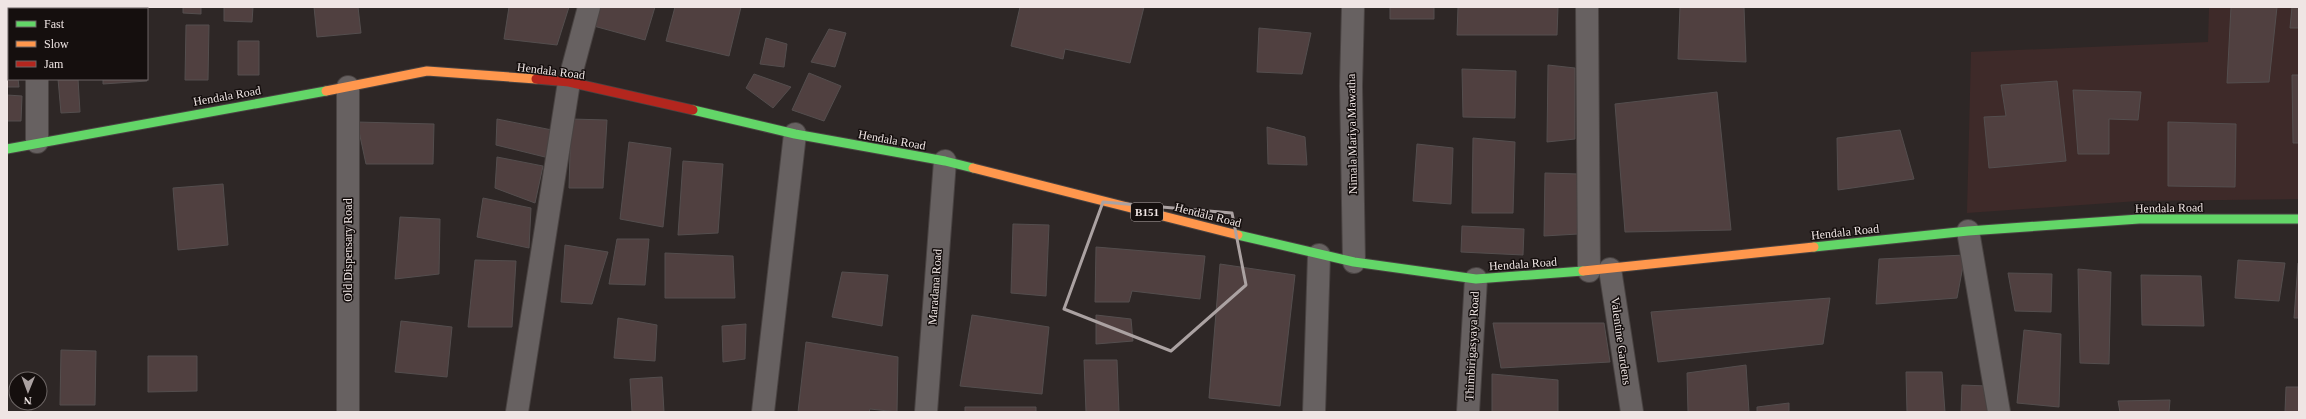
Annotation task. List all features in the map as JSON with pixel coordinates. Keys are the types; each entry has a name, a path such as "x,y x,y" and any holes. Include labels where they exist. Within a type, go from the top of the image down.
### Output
{"main road":[{"name":"Hendala Road","path":"7,149 37,142 348,87 427,71 569,82 795,134 945,161 1319,255 1354,262 1476,279 1610,269 1968,231 2139,219 2299,219"}],"street":[{"path":"517,412 569,82 589,7"},
{"name":"Nimala Mariya Mawatha","path":"1353,7 1351,86 1354,262"},
{"path":"1587,7 1589,271"},
{"path":"37,80 37,142"},
{"name":"Old Dispensary Road","path":"348,87 348,412"},
{"path":"763,412 795,134"},
{"name":"Maradana Road","path":"926,412 945,161"},
{"path":"1968,231 1999,412"},
{"path":"1314,412 1319,255"},
{"name":"Valentine Gardens","path":"1610,269 1632,412"},
{"name":"Thimbirigasyaya Road","path":"1468,412 1476,279"}],"highlighted area":[{"path":"1103,202 1232,213 1246,285 1171,351 1064,309"}],"shaded area":[{"path":"2209,7 2299,7 2299,199 2138,201 1967,213 1971,52 2208,42"}],"building":[{"path":"85,7 86,8 56,8"},
{"path":"183,7 201,7 201,14 183,13"},
{"path":"224,7 253,7 252,22 224,21"},
{"path":"314,7 358,7 361,33 317,37"},
{"path":"509,7 569,7 557,45 504,39"},
{"path":"595,7 655,7 645,40 590,25"},
{"path":"675,7 741,7 729,56 666,41"},
{"path":"1020,7 1144,7 1130,63 1065,49 1063,59 1011,46"},
{"path":"1390,7 1434,7 1434,19 1390,19"},
{"path":"1458,7 1558,7 1557,35 1457,35"},
{"path":"1680,7 1744,7 1746,62 1678,59"},
{"path":"2231,7 2277,7 2269,82 2227,83"},
{"path":"2292,7 2299,7 2299,28 2290,28"},
{"path":"7,9 8,9 8,54"},
{"path":"186,25 209,25 208,80 185,80"},
{"path":"1259,28 1311,33 1302,74 1257,72"},
{"path":"829,29 846,33 835,67 811,62"},
{"path":"766,38 787,44 784,67 760,64"},
{"path":"238,41 259,41 259,75 238,75"},
{"path":"7,65 8,80 18,80 19,87 7,87"},
{"path":"1548,65 1575,68 1575,139 1547,142"},
{"path":"1462,69 1516,71 1515,118 1463,117"},
{"path":"809,73 841,86 824,121 792,110"},
{"path":"754,74 791,87 773,108 746,88"},
{"path":"2292,75 2299,75 2299,143 2293,143"},
{"path":"58,80 78,80 80,112 61,113"},
{"path":"103,80 147,81 103,84"},
{"path":"2057,81 2066,161 1989,168 1984,117 2006,116 2001,85"},
{"path":"2073,90 2141,92 2138,120 2109,119 2109,154 2078,154"},
{"path":"1717,92 1731,230 1625,232 1615,104"},
{"path":"7,95 22,96 21,121 7,121"},
{"path":"497,119 552,130 549,158 496,145"},
{"path":"571,119 607,120 603,188 569,188"},
{"path":"357,122 434,124 433,164 366,164"},
{"path":"2168,122 2236,124 2235,187 2168,186"},
{"path":"1267,127 1305,137 1307,165 1268,164"},
{"path":"1900,130 1914,179 1838,190 1837,138"},
{"path":"1473,138 1515,142 1513,213 1472,213"},
{"path":"629,142 671,148 663,227 620,219"},
{"path":"1417,144 1453,148 1451,204 1413,201"},
{"path":"497,157 543,166 535,203 495,188"},
{"path":"683,161 723,164 718,233 678,235"},
{"path":"1545,173 1579,174 1578,234 1544,236"},
{"path":"223,184 228,245 178,250 173,188"},
{"path":"483,198 531,208 529,248 477,237"},
{"path":"400,217 440,219 439,274 395,279"},
{"path":"1013,224 1049,225 1046,296 1011,293"},
{"path":"1462,226 1524,229 1523,255 1461,252"},
{"path":"617,239 649,239 645,285 609,284"},
{"path":"565,245 608,252 592,304 561,302"},
{"path":"1096,247 1205,256 1200,299 1132,291 1129,302 1095,302"},
{"path":"665,253 733,256 735,298 665,298"},
{"path":"1965,255 1957,298 1876,304 1879,259"},
{"path":"475,260 516,261 512,327 468,327"},
{"path":"2238,260 2285,263 2279,301 2235,298"},
{"path":"2298,263 2299,318 2294,318"},
{"path":"1220,264 1295,275 1280,406 1209,398"},
{"path":"2078,269 2111,272 2109,364 2080,363"},
{"path":"842,272 888,275 882,326 832,317"},
{"path":"2008,273 2052,274 2051,312 2015,311"},
{"path":"2141,275 2201,276 2204,326 2142,325"},
{"path":"1830,298 1823,344 1658,362 1651,312"},
{"path":"972,315 1049,327 1042,394 960,386"},
{"path":"1096,315 1131,319 1133,341 1096,344"},
{"path":"618,318 657,325 655,361 614,358"},
{"path":"401,321 452,327 447,377 395,372"},
{"path":"1493,323 1604,323 1610,362 1501,368"},
{"path":"746,324 745,359 723,362 722,326"},
{"path":"2024,330 2061,334 2059,407 2017,403"},
{"path":"806,342 898,357 897,412 870,409 869,412 798,412"},
{"path":"61,350 96,351 95,405 60,405"},
{"path":"148,356 197,356 197,391 148,392"},
{"path":"1084,360 1117,360 1119,412 1086,412"},
{"path":"1746,365 1749,412 1688,412 1687,373"},
{"path":"1906,372 1942,372 1945,412 1907,412"},
{"path":"1492,374 1558,380 1558,412 1492,412"},
{"path":"662,377 664,412 632,412 630,379"},
{"path":"1962,385 1987,386 1990,412 1961,412"},
{"path":"2286,387 2299,387 2299,412 2285,412"},
{"path":"2170,400 2169,412 2120,412 2118,401"},
{"path":"1789,403 1789,412 1757,412 1757,407"},
{"path":"965,407 1036,407 1036,412 965,412"}],"traffic: fast":[{"path":"7,149 326,91"},
{"path":"693,110 795,134 945,161 973,168"},
{"path":"1814,247 1968,231 2139,219 2299,219"},
{"path":"1238,235 1354,262 1476,279 1583,271"}],"traffic: slow":[{"path":"326,91 427,71 536,79"},
{"path":"973,168 1238,235"},
{"path":"1583,271 1814,247"}],"traffic: jam":[{"path":"536,79 569,82 693,110"}]}
